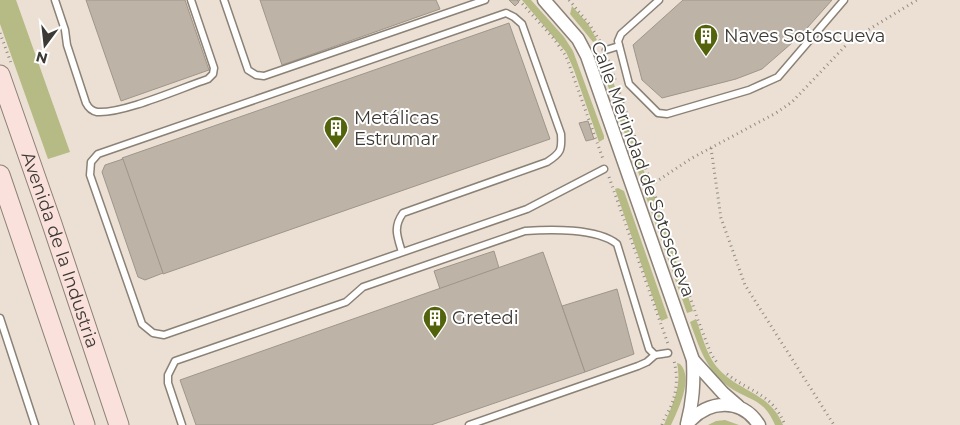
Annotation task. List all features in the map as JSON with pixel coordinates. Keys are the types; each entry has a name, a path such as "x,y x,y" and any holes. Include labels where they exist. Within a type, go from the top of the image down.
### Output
{"main road":[{"name":"Avenida de la Industria","path":"0,75 56,234 119,425"},
{"name":"Avenida de la Industria","path":"0,175 84,425"}],"street":[{"name":"Calle Merindad de Sotoscueva","path":"544,0 578,39 587,56 693,360 693,402 686,425"},
{"name":"Calle Merindad de Sotoscueva","path":"693,360 723,393 755,419 759,425"},
{"path":"686,425 695,415 706,408 718,405 731,406 743,410"}],"lane":[{"path":"55,0 86,103 89,108 96,112 123,109 208,79 213,74 214,68 191,0"},
{"path":"224,0 248,70 256,75 264,76 485,0"},
{"path":"659,0 621,34 618,41 629,84 658,113 667,114 749,90 778,77 844,0"},
{"path":"402,252 397,237 397,221 403,213 548,162 558,155 561,146 561,134 522,24 506,13 98,154 91,162 90,175 142,324 152,333 164,335 528,209 604,168"},
{"path":"604,48 619,46"},
{"path":"182,425 168,383 168,375 175,361 346,302 363,287 525,231 548,230 598,235 617,244 649,349 655,355"},
{"path":"0,318 35,425"},
{"path":"469,425 638,366 648,362 655,355 670,353"}],"path":[{"path":"519,0 554,39 566,56 603,160"},
{"path":"569,0 590,24 604,48"},
{"path":"636,195 692,158 776,113 792,102 850,41 917,0"},
{"path":"607,58 711,354 728,375 766,398 775,407 785,425"},
{"path":"711,148 721,218 745,285 834,425"},
{"path":"608,175 668,345"},
{"path":"662,425 671,406 676,389 676,368 670,353"}],"green space":[{"path":"0,0 16,0 70,152 48,159 0,24"},
{"path":"522,0 531,0 564,37 573,51 604,136 604,139 599,142 566,52"},
{"path":"572,6 588,24 597,40 593,42 570,14"},
{"path":"607,64 647,180 641,180 603,72 603,68"},
{"path":"618,188 624,191 668,318 661,321 615,189"},
{"path":"653,193 693,311 687,313 646,197"},
{"path":"696,319 707,350 716,366 724,375 770,405 783,425 775,425 771,416 761,405 736,392 714,373 704,358 690,322"},
{"path":"677,363 684,370 685,385 671,425 664,425 677,387"},
{"path":"725,420 739,425 708,425 716,421"}],"building":[{"path":"86,0 185,0 209,70 121,101"},
{"path":"260,0 436,0 440,9 282,65"},
{"path":"509,0 517,0 519,2 515,6"},
{"name":"Naves Sotoscueva","path":"683,0 832,0 800,36 762,69 736,79 662,98 642,80 633,45"},
{"name":"Metálicas Estrumar","path":"509,23 550,139 163,274 122,158"},
{"path":"588,121 594,139 586,141 579,123"},
{"path":"123,159 163,273 145,280 138,277 102,172 105,165"},
{"path":"494,251 499,268 440,289 434,271"},
{"name":"Gretedi","path":"543,252 585,372 431,425 196,425 180,380"},
{"path":"617,289 634,354 585,372 562,306"}],"place":[{"name":"Naves Sotoscueva","path":"706,57"},
{"name":"Metálicas Estrumar","path":"336,149"},
{"name":"Gretedi","path":"435,339"}]}
